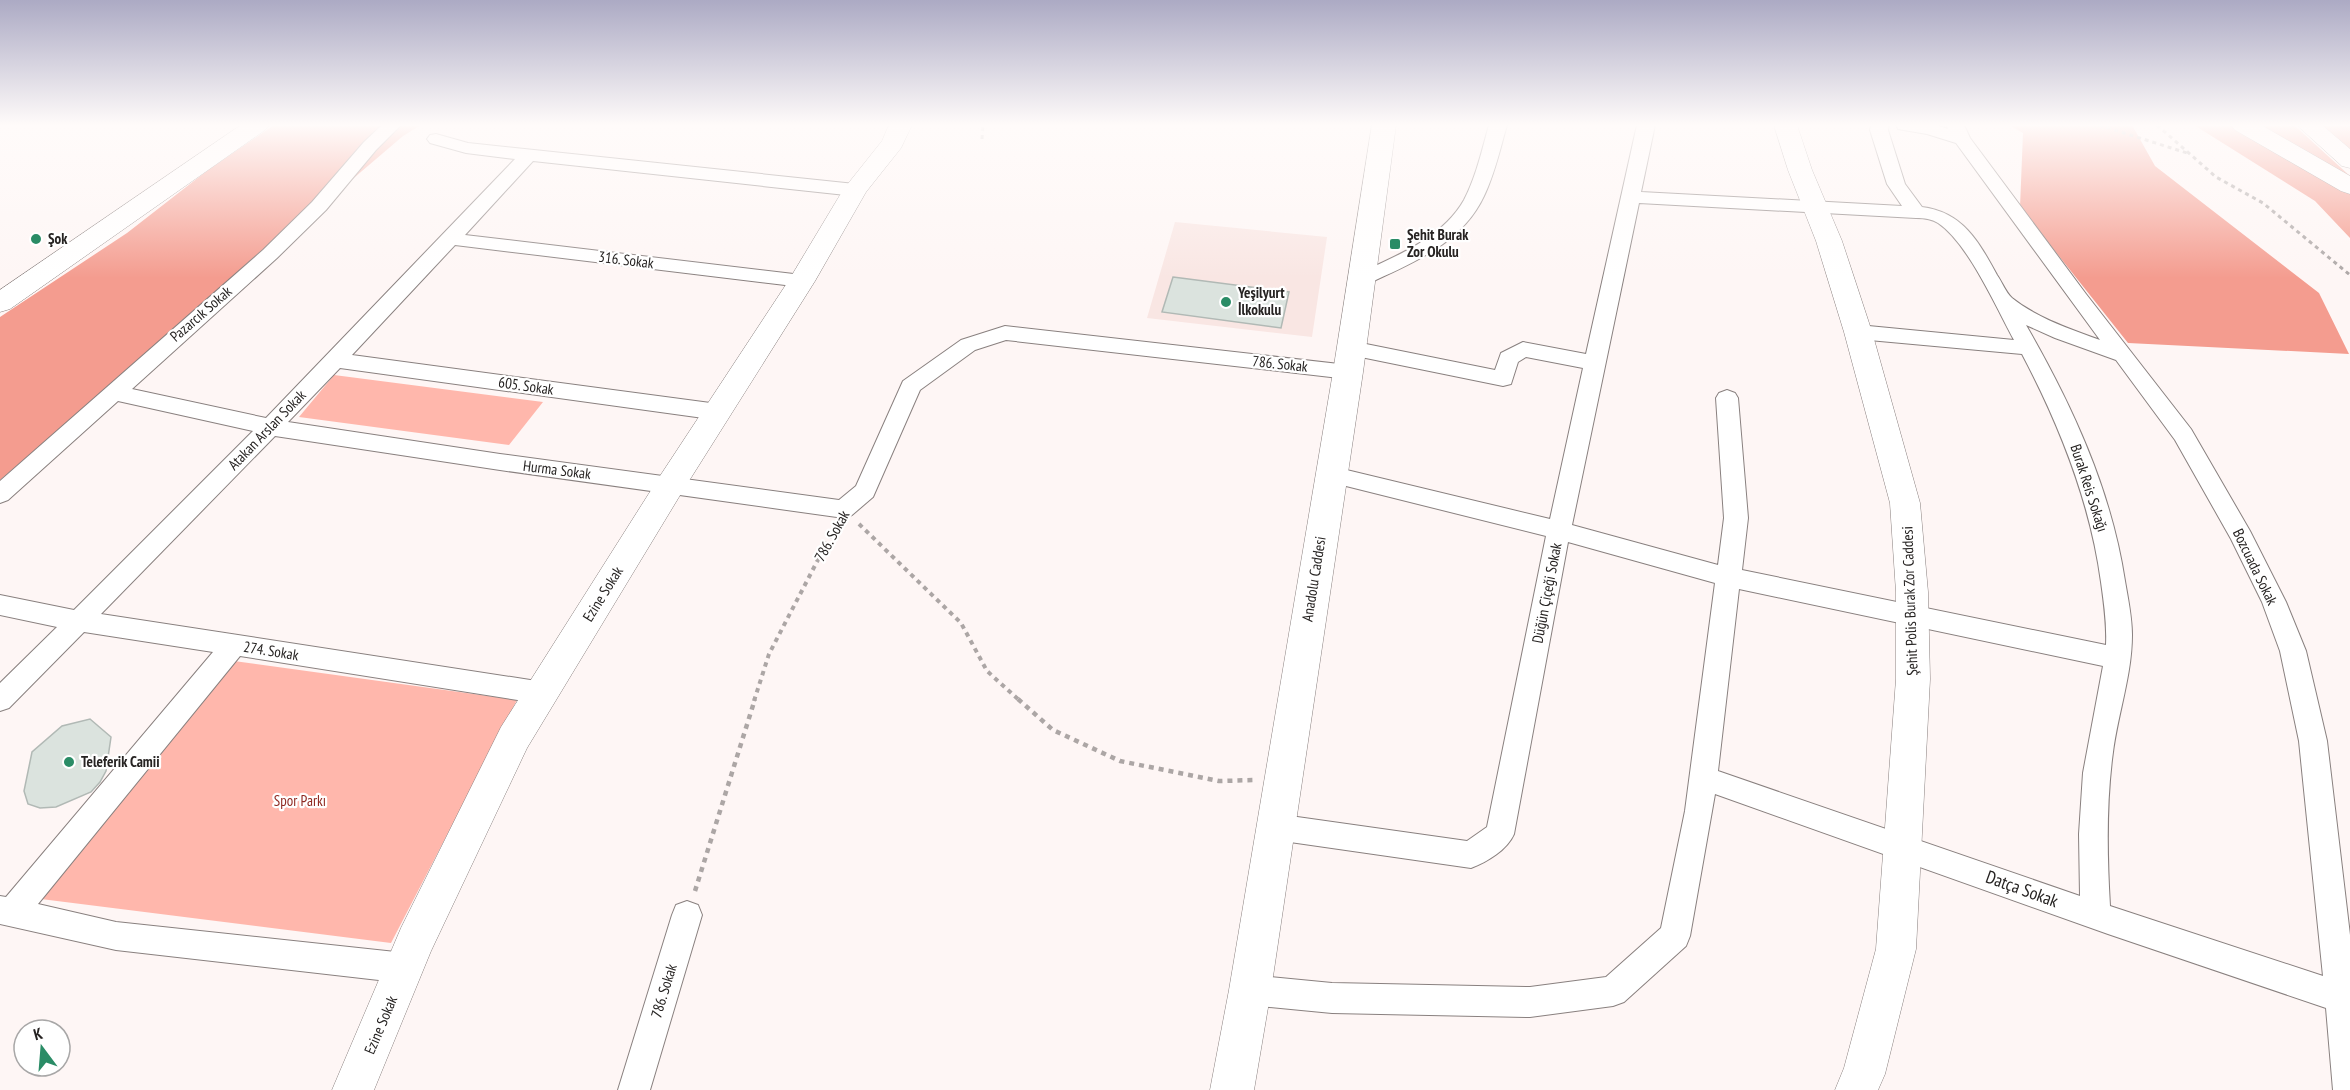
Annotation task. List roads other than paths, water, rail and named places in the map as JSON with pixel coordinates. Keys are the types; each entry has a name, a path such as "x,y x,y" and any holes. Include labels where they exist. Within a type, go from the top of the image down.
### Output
{"main road":[{"path":"0,280 152,176"},
{"path":"0,303 184,176"},
{"name":"Anadolu Caddesi","path":"1240,1031 1250,990 1330,474 1350,360 1377,176"},
{"path":"2332,176 2350,186"},
{"path":"1232,1090 1240,1031"},
{"path":"1240,1031 1247,1090"}],"street":[{"name":"Pazarcık Sokak","path":"0,494 112,392 270,254 319,206 345,176"},
{"name":"Atakan Arslan Sokak","path":"0,700 271,427 509,176"},
{"path":"723,176 855,190"},
{"name":"Ezine Sokak","path":"353,1090 415,942 514,738 671,484 802,281 855,190 866,176"},
{"path":"1362,279 1435,242 1461,218 1482,176"},
{"name":"Düğün Çiçeği Sokak","path":"1276,827 1471,855 1500,834 1559,530 1635,176"},
{"name":"Şehit Polis Burak Zor Caddesi","path":"1804,176 1829,241 1858,332 1905,503 1912,616 1913,679 1896,949 1864,1074 1856,1090"},
{"path":"1893,176 1896,184 1916,212"},
{"name":"Bozcuada Sokak","path":"1991,176 2079,299 2183,435 2242,537 2274,602 2293,651 2313,741 2349,1090"},
{"name":"Burak Reis Sokağı","path":"1631,197 1916,212 1945,220 1958,232 2001,300 2067,421 2102,516 2113,580 2119,637 2099,750 2094,794 2093,861 2096,915"},
{"name":"316. Sokak","path":"451,239 802,281"},
{"path":"2001,300 2028,319 2123,355"},
{"path":"1858,332 2028,348"},
{"name":"786. Sokak","path":"844,510 865,491 911,386 968,345 1005,333 1350,360 1503,380 1508,357 1523,349 1596,363"},
{"name":"605. Sokak","path":"334,360 718,412"},
{"name":"Hurma Sokak","path":"112,392 271,427 500,462 671,484 844,510"},
{"path":"1250,990 1332,998 1530,1002 1613,991 1675,936 1703,778 1736,518 1727,398"},
{"path":"1330,474 1559,530 1727,577 2116,658"},
{"name":"274. Sokak","path":"0,605 80,621 543,693"},
{"path":"234,645 6,911 116,936 405,968"},
{"name":"Datça Sokak","path":"1703,778 2341,998"},
{"name":"786. Sokak","path":"634,1090 687,915"}],"place":[{"name":"Şok","path":"36,239"},
{"name":"Şehit Burak Zor Okulu","path":"1395,244"},
{"name":"Yeşilyurt İlkokulu","path":"1226,302"},
{"name":"Teleferik Camii","path":"69,762"}],"park label":[{"name":"Spor Parkı","path":"300,801"}]}
